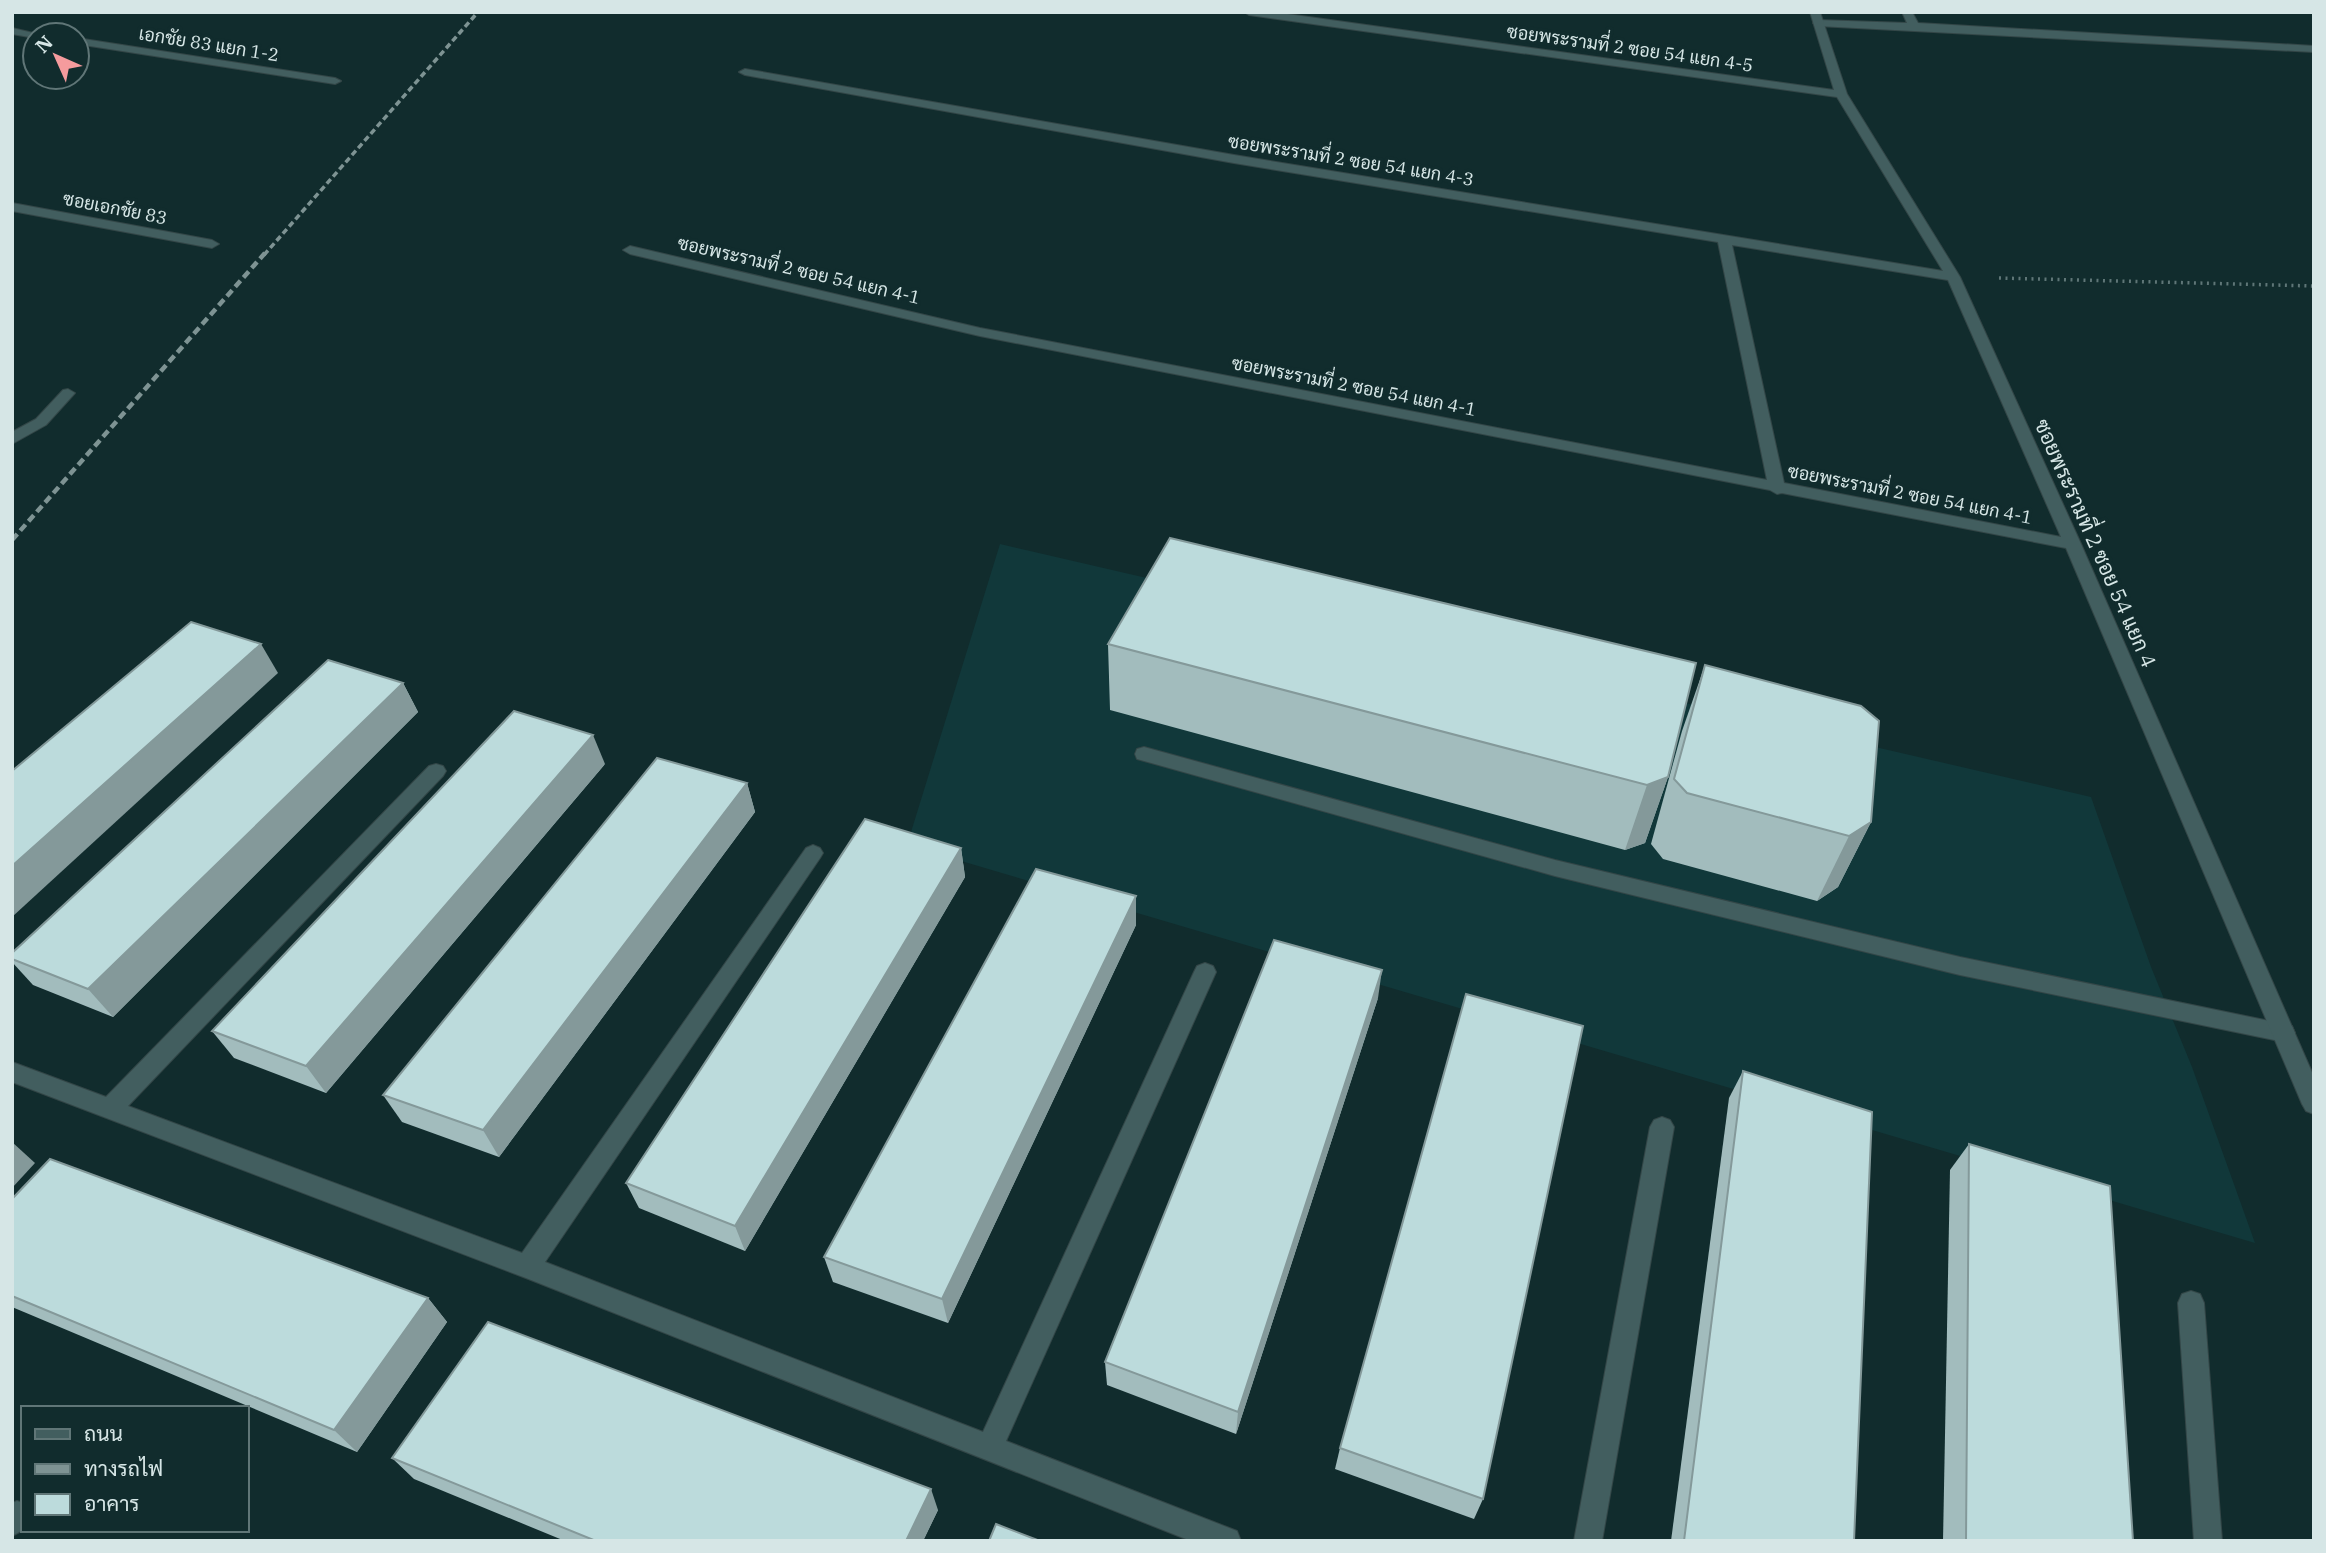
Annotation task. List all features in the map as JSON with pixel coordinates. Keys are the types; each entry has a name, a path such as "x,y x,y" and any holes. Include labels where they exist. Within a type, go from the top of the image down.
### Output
{"street":[{"name":"ซอยพระรามที่ 2 ซอย 54 แยก 4-5","path":"1249,12 1841,94"},
{"path":"1872,13 1884,13"},
{"path":"1903,13 1914,26"},
{"name":"ซอยพระรามที่ 2 ซอย 54 แยก 4","path":"1816,17 1841,94 1953,277 2073,544 2314,1104"},
{"path":"1816,17 1914,26 2314,48"},
{"name":"เอกชัย 83 แยก 1-2","path":"91,43 335,81"},
{"name":"ซอยพระรามที่ 2 ซอย 54 แยก 4-3","path":"745,72 1234,159 1953,277"},
{"name":"ซอยเอกชัย 83","path":"12,207 212,244"},
{"path":"1724,239 1777,489"},
{"name":"ซอยพระรามที่ 2 ซอย 54 แยก 4-1","path":"631,250 980,332 1777,489 2073,544"},
{"path":"12,439 41,422 68,393"},
{"path":"1144,754 1569,872 1960,966 2284,1033"},
{"path":"111,1108 436,771"},
{"path":"527,1267 813,853"},
{"path":"989,1449 1205,972"},
{"path":"12,1072 527,1267 1227,1541"},
{"path":"1588,1541 1662,1126"},
{"path":"2190,1303 2208,1541"}],"path":[{"path":"1953,277 2314,286"}],"shaded area":[{"path":"1000,544 2091,797 2151,967 2192,1067 2255,1243 907,845"}],"building":[{"path":"1170,538 1696,663 1668,777 1647,785 1108,644"},
{"path":"191,622 261,644 12,866 12,771"},
{"path":"328,660 403,683 88,989 12,959 12,953"},
{"path":"1705,665 1861,706 1879,721 1871,822 1849,836 1687,793 1674,779"},
{"path":"514,711 593,735 306,1066 212,1031"},
{"path":"657,758 747,783 483,1130 383,1095"},
{"path":"865,819 961,848 735,1226 626,1183"},
{"path":"1036,869 1136,896 942,1299 824,1257"},
{"path":"1274,940 1382,970 1238,1412 1105,1362"},
{"path":"1466,994 1583,1026 1483,1499 1340,1448"},
{"path":"1743,1071 1872,1112 1854,1541 1684,1541"},
{"path":"1969,1144 2110,1186 2133,1541 1966,1541"},
{"path":"50,1159 428,1298 334,1430 12,1296 12,1199"},
{"path":"488,1322 931,1489 906,1541 596,1541 392,1458"},
{"path":"996,1524 1040,1541 989,1541"}],"railway":[{"path":"264,255 478,12"},
{"path":"12,540 265,253"}]}
